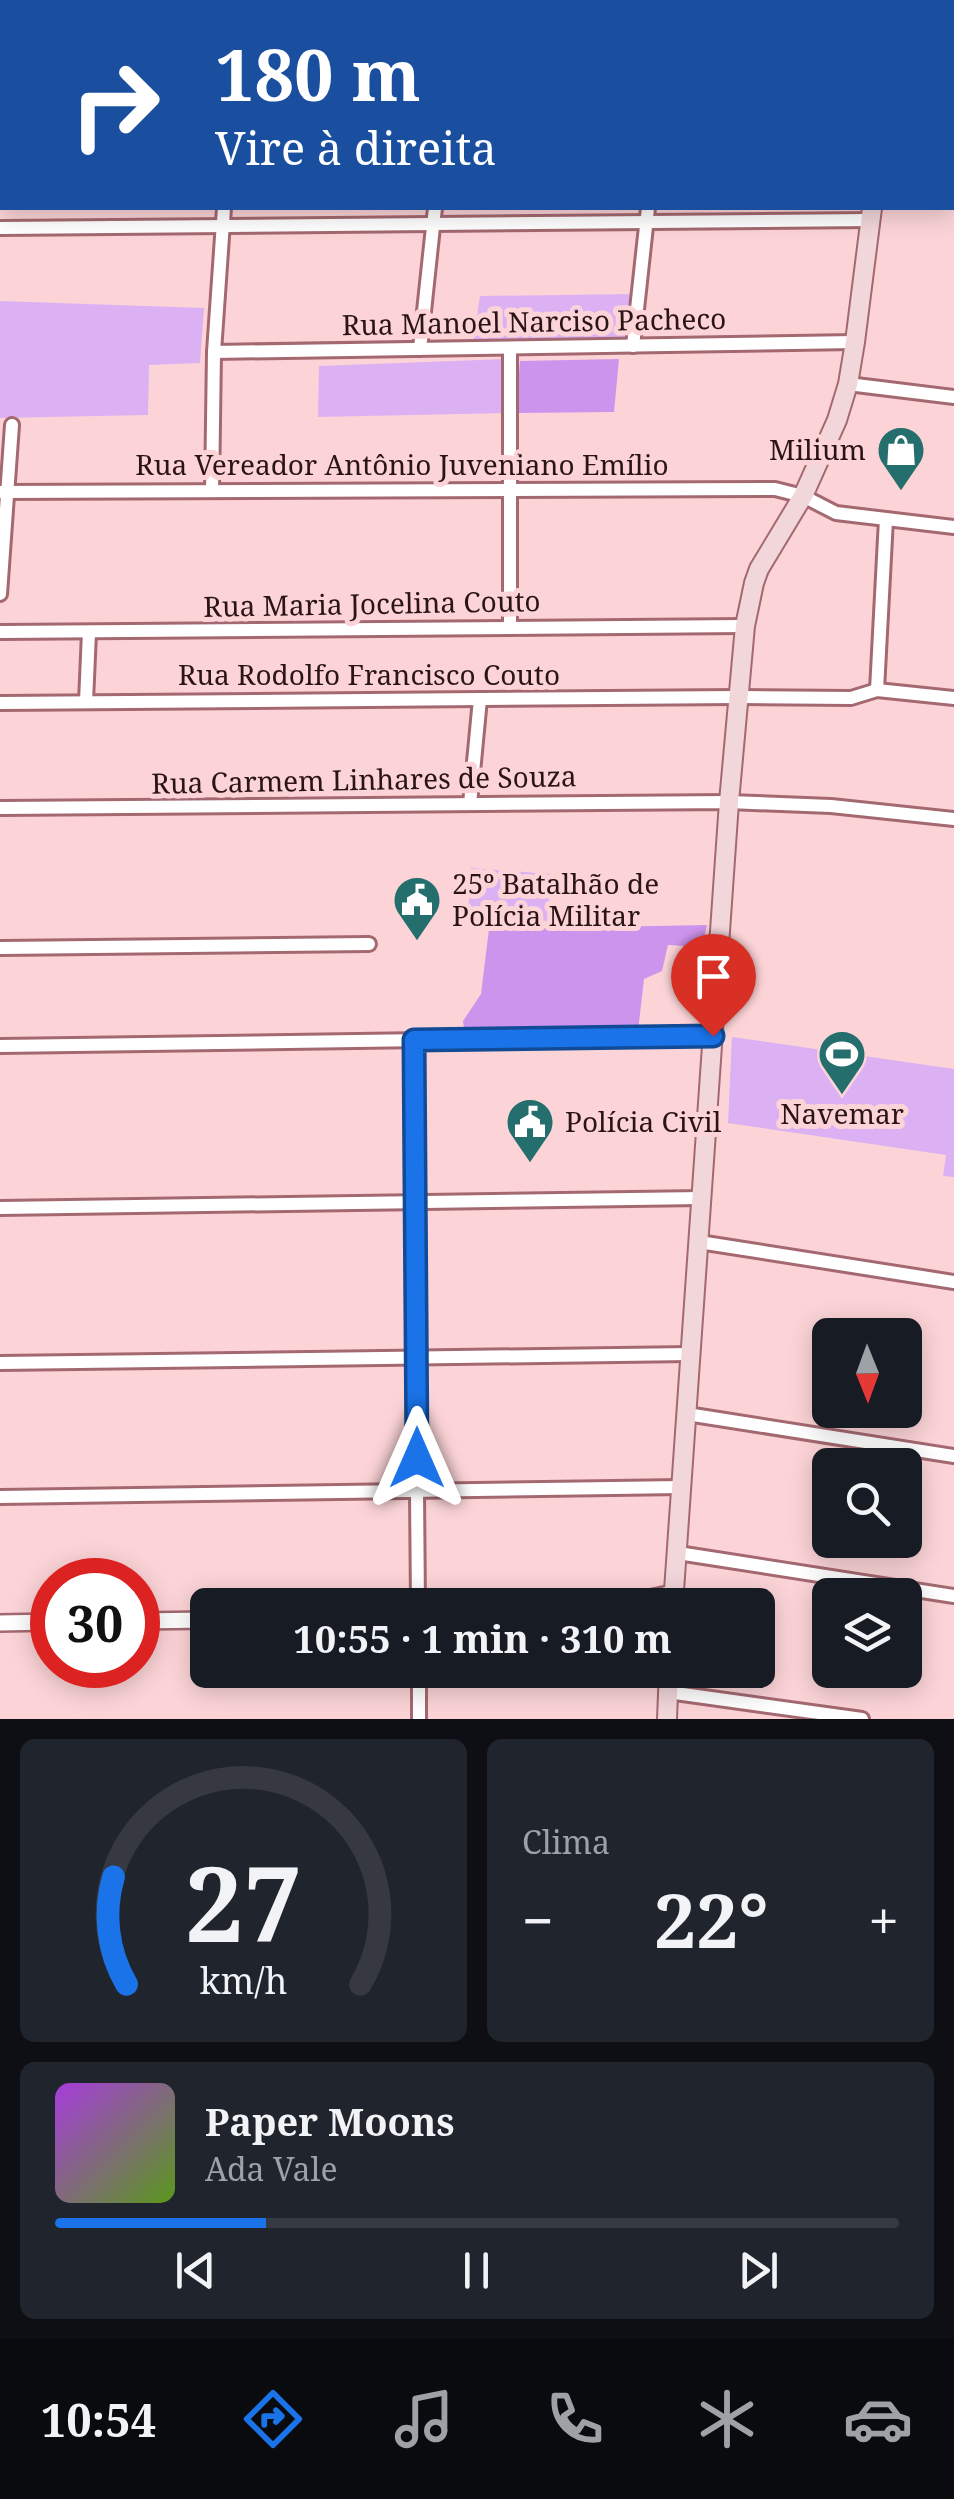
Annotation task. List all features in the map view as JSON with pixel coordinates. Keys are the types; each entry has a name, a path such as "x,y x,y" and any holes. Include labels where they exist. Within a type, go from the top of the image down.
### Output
{"main road":[{"path":"675,1588 729,802 745,626 760,569 803,496 837,420 855,342 871,214"},
{"path":"667,1719 668,1688"}],"street":[{"path":"212,491 214,352 224,210"},
{"path":"420,349 435,210"},
{"path":"0,228 871,214"},
{"path":"633,346 648,215"},
{"name":"Rua Manoel Narciso Pacheco","path":"214,352 855,342"},
{"path":"510,348 510,628"},
{"path":"848,384 954,397"},
{"path":"0,594 4,492 12,425"},
{"name":"Rua Vereador Antônio Juveniano Emílio","path":"4,492 775,489 803,496 836,513 954,527"},
{"path":"877,690 886,519"},
{"name":"Rua Maria Jocelina Couto","path":"0,632 745,626"},
{"path":"86,702 89,632"},
{"name":"Rua Rodolfo Francisco Couto","path":"0,703 851,698 877,690 954,698"},
{"path":"470,804 480,699"},
{"name":"Rua Carmem Linhares de Souza","path":"0,808 729,802 831,806 954,819"},
{"path":"0,948 369,944"},
{"path":"0,1046 713,1036"},
{"path":"414,1040 418,1588"},
{"path":"0,1208 702,1198"},
{"path":"699,1242 954,1282"},
{"path":"0,1363 691,1354"},
{"path":"687,1414 954,1456"},
{"path":"0,1497 682,1487"},
{"path":"678,1554 954,1596"},
{"path":"160,1621 190,1620"},
{"path":"0,1623 30,1622"},
{"path":"418,1688 419,1719"},
{"path":"668,1692 862,1719"}],"shaded area":[{"path":"634,294 629,342 473,344 480,296"},
{"path":"0,301 204,308 200,363 149,365 148,415 0,418"},
{"path":"506,359 507,413 318,417 319,366"},
{"path":"619,359 614,412 516,413 520,361"},
{"path":"471,868 551,874 548,921 468,916"},
{"path":"707,925 702,947 668,945 662,971 644,979 638,1031 465,1036 463,1021 481,994 489,929"},
{"name":"Navemar","path":"732,1037 954,1069 954,1177 943,1176 946,1155 728,1123"}],"place":[{"name":"Milium","path":"901,492"},
{"name":"25º Batalhão de Polícia Militar","path":"417,942"},
{"name":"Navemar","path":"842,1096"},
{"name":"Polícia Civil","path":"530,1164"}],"route":[{"path":"417,1458 414,1040 713,1036"}]}
